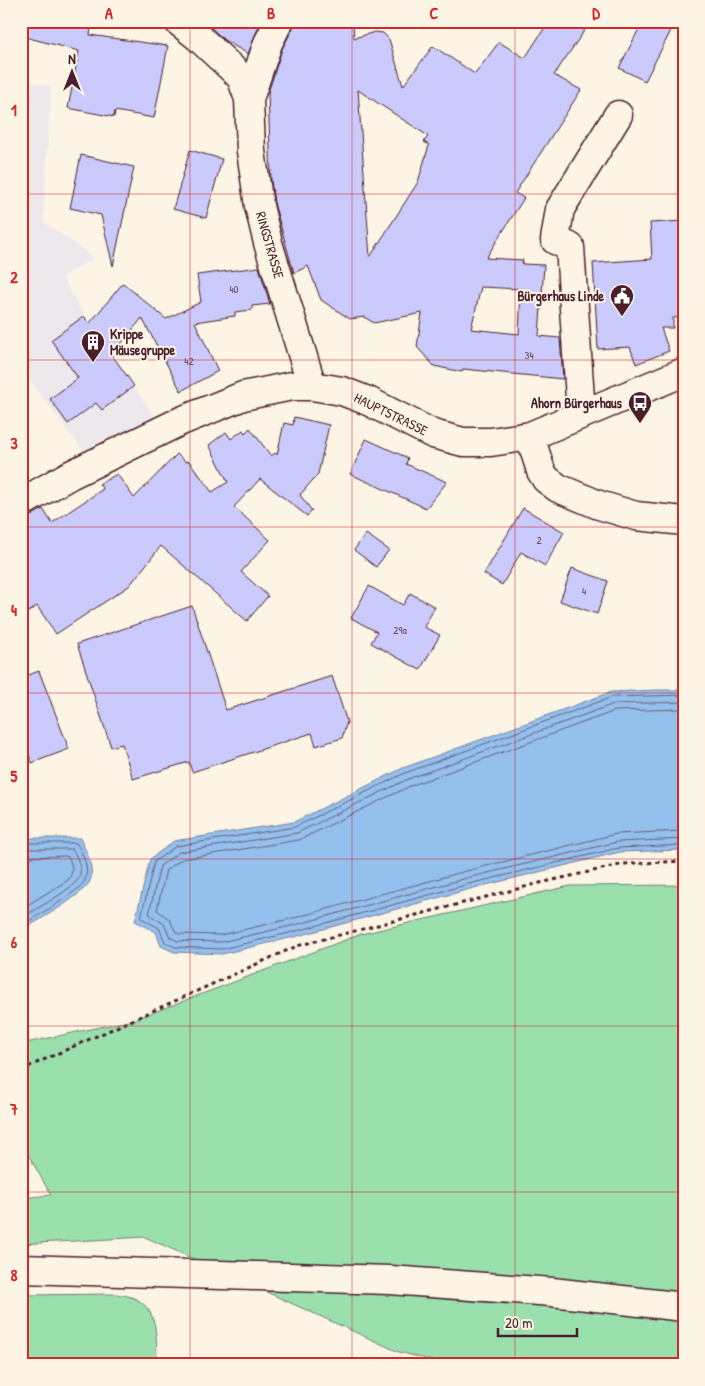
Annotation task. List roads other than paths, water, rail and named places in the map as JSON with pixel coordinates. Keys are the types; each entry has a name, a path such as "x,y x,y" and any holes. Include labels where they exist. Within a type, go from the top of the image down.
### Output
{"street":[{"name":"RINGSTRASSE","path":"178,21 241,77 250,99"},
{"name":"RINGSTRASSE","path":"278,21 268,43 250,99 251,151 259,206 268,242 312,386"},
{"path":"581,414 570,247 555,240 560,209 618,115"},
{"name":"HAUPTSTRASSE","path":"21,503 70,475 181,421 243,396 292,386 312,386 342,391 368,401 433,434 463,442 491,442 530,436 684,372"},
{"path":"530,436 541,470 546,479 558,488 599,505 636,516 684,521"},
{"path":"21,1269 390,1280 552,1292 684,1307"}],"water":[{"path":"684,690 684,850 620,852 222,954 174,952 161,946 156,932 135,921 150,859 174,841 294,822 403,768 611,692"},
{"path":"21,838 80,838 91,867 91,878 88,884 72,899 21,931"}],"place":[{"name":"Bürgerhaus Linde","path":"622,317"},
{"name":"Krippe Mäusegruppe","path":"93,363"},
{"name":"Ahorn Bürgerhaus","path":"640,424"}]}
